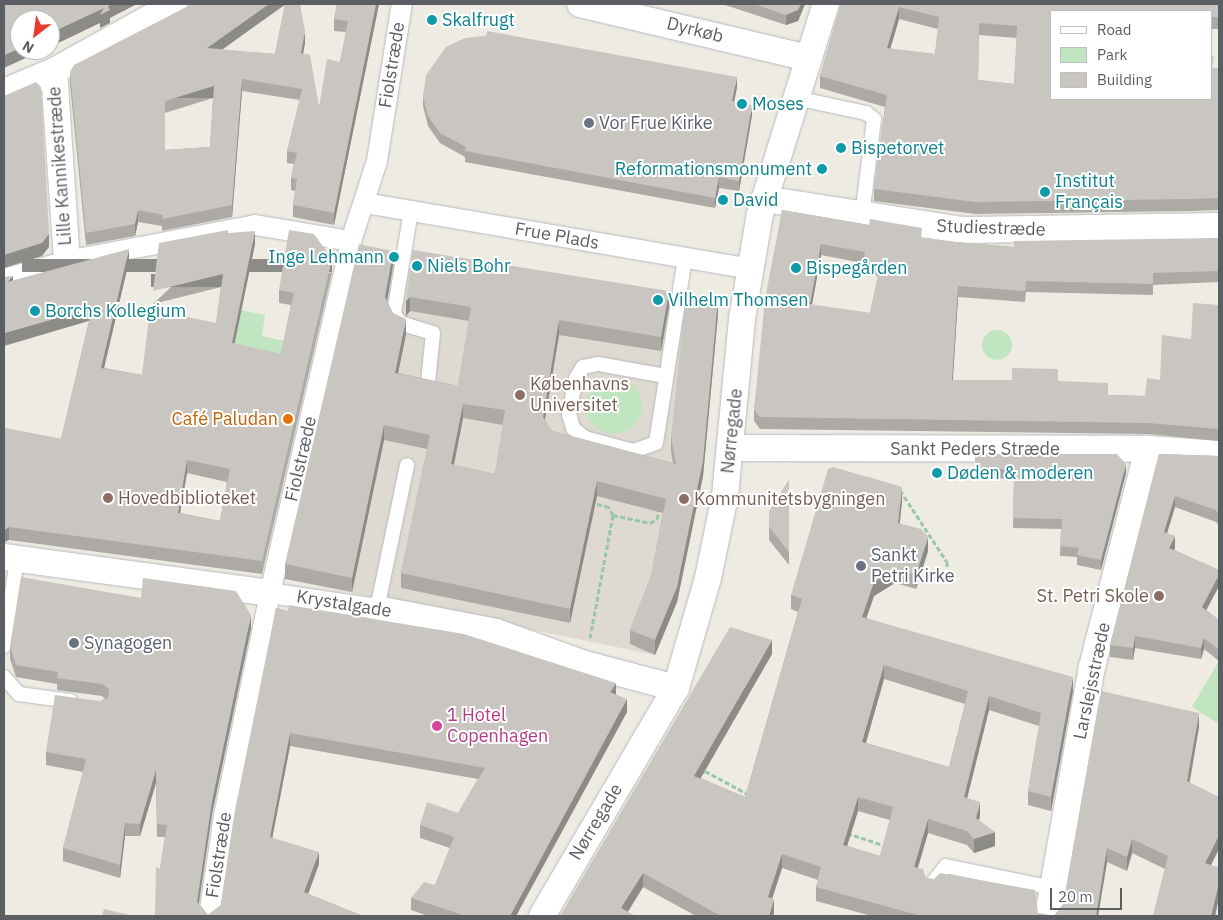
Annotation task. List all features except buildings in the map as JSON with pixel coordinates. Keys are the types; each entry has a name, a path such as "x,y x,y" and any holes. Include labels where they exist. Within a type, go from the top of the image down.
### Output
{"street":[{"name":"Fiolstræde","path":"209,916 224,816 270,593 351,241 365,203 377,161 402,4"},
{"name":"Dyrkøb","path":"580,4 809,58"},
{"name":"Nørregade","path":"542,916 676,688 710,569 731,448 750,269 764,199 826,4"},
{"path":"4,92 54,70 167,5"},
{"name":"Lille Kannikestræde","path":"54,70 67,261"},
{"name":"Studiestræde","path":"764,199 862,217 963,230 1219,226"},
{"name":"Frue Plads","path":"365,203 750,269"},
{"path":"4,279 67,261 255,225 351,241"},
{"name":"Sankt Peders Stræde","path":"731,448 1148,449 1219,454"},
{"name":"Larslejsstræde","path":"1048,916 1092,667 1148,449"},
{"name":"Krystalgade","path":"10,558 378,609 496,632 585,664 676,688"}],"lane":[{"path":"796,98 866,113 874,119 862,217"},
{"path":"410,211 394,314 400,323 433,333 428,382"},
{"path":"665,376 598,364 583,367 576,378 569,414 573,428 585,438 633,451 650,448 659,432 665,376 685,258"},
{"path":"378,609 406,465"},
{"path":"4,646 10,558"},
{"path":"4,676 19,694 83,703"},
{"path":"932,885 946,866 1052,888"}],"path":[{"path":"862,477 888,480 901,491 947,562 947,578"},
{"path":"582,500 609,507 614,515 585,664"},
{"path":"614,515 650,523 657,519 661,500"},
{"path":"705,771 756,798"},
{"path":"843,832 886,846"}],"shaded area":[{"name":"Københavns Universitet","path":"357,258 718,314 703,476 677,602 655,655 290,580"}],"green space":[{"path":"241,310 265,315 262,336 307,346 301,371 232,356"},
{"path":"997,330 1008,334 1012,345 1008,356 997,360 986,356 982,345 986,334"},
{"path":"614,378 625,380 634,386 640,395 642,406 640,417 634,426 625,432 614,434 603,432 594,426 588,417 586,406 588,395 594,386 603,380"},
{"path":"1219,661 1219,724 1192,707"}],"place":[{"name":"Skalfrugt","path":"432,20"},
{"name":"Moses","path":"742,104"},
{"name":"Vor Frue Kirke","path":"589,123"},
{"name":"Bispetorvet","path":"841,148"},
{"name":"Reformationsmonument","path":"822,169"},
{"name":"Institut Français","path":"1045,192"},
{"name":"David","path":"723,200"},
{"name":"Inge Lehmann","path":"394,257"},
{"name":"Niels Bohr","path":"417,266"},
{"name":"Bispegården","path":"796,268"},
{"name":"Vilhelm Thomsen","path":"658,300"},
{"name":"Borchs Kollegium","path":"35,311"},
{"name":"Københavns Universitet","path":"520,395"},
{"name":"Café Paludan","path":"288,419"},
{"name":"Døden & moderen","path":"937,473"},
{"name":"Hovedbiblioteket","path":"108,498"},
{"name":"Kommunitetsbygningen","path":"684,499"},
{"name":"Sankt Petri Kirke","path":"861,566"},
{"name":"St. Petri Skole","path":"1159,596"},
{"name":"Synagogen","path":"74,643"},
{"name":"1 Hotel Copenhagen","path":"437,726"}]}
